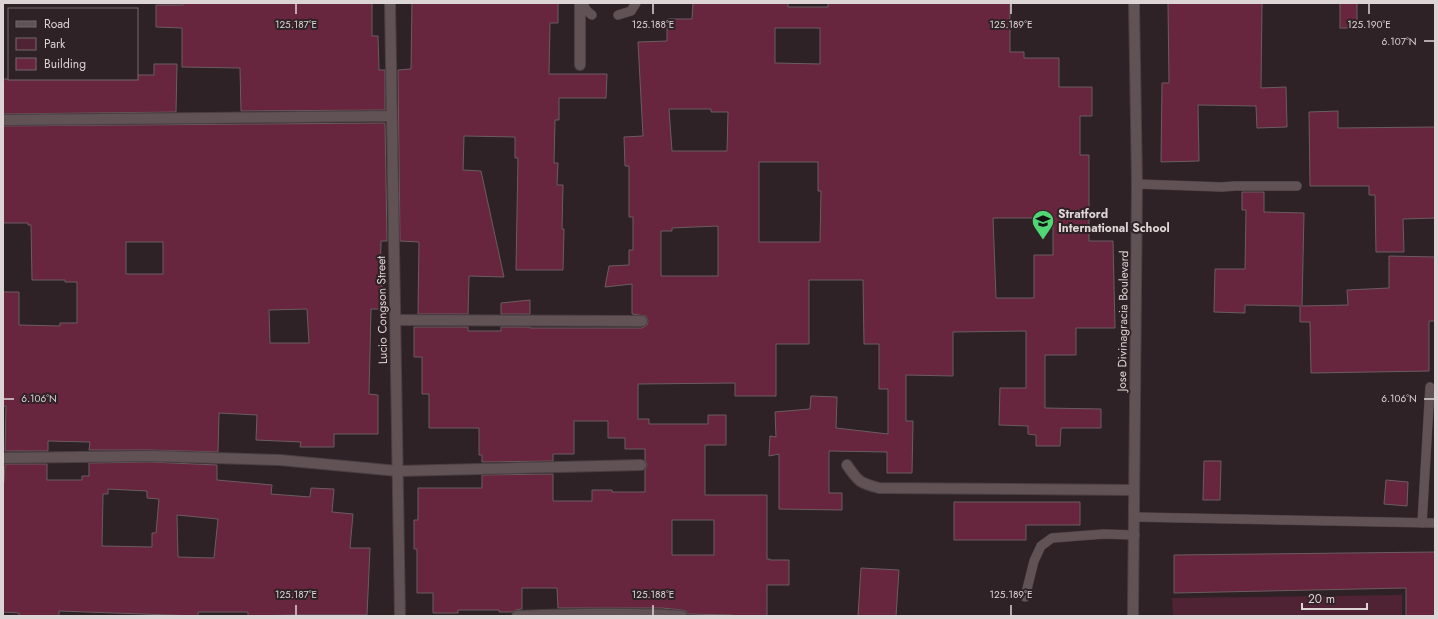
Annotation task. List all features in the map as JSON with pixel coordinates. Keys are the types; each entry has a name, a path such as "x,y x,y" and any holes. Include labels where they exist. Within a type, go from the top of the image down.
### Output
{"street":[{"name":"Lucio Congson Street","path":"390,3 400,616"},
{"path":"580,65 581,3"},
{"name":"Jose Divinagracia Boulevard","path":"1133,616 1135,535 1134,490 1137,184 1134,3"},
{"path":"3,120 391,116"},
{"path":"396,320 642,321"},
{"path":"3,458 150,456 273,460 398,472 640,465"},
{"path":"847,465 858,481 879,488 1134,490"},
{"path":"517,616 615,614 682,616"}],"lane":[{"path":"581,3 586,11 592,15"},
{"path":"618,15 631,11 636,3"},
{"path":"1137,184 1222,187 1297,186"},
{"path":"1422,523 1430,387"},
{"path":"1135,516 1435,523"},
{"path":"1025,597 1034,561 1041,546 1052,538 1104,534 1135,535"}],"green space":[{"path":"1402,595 1402,616 1173,616 1172,598"}],"building":[{"path":"183,3 372,3 372,36 378,36 379,70 385,70 385,110 241,111 240,68 182,67 182,28 156,27 156,5 183,5"},
{"path":"412,3 558,3 558,23 550,23 549,74 607,74 606,98 559,98 559,120 555,120 554,163 558,163 557,185 563,185 563,270 516,270 518,158 515,158 515,137 464,136 463,170 481,171 504,277 469,276 468,314 418,314 419,242 400,241 398,70 411,69"},
{"path":"693,3 788,3 788,7 828,7 828,3 1010,3 1010,52 1024,52 1024,58 1059,58 1059,87 1092,87 1092,116 1080,116 1080,155 1089,155 1089,241 1113,241 1115,328 1076,328 1076,355 1045,355 1045,408 1101,409 1101,428 1061,428 1060,446 1036,446 1036,435 1028,434 1028,426 999,425 1000,388 1026,388 1026,331 953,332 953,376 906,375 906,421 913,421 912,473 887,473 887,452 829,451 829,493 842,493 842,510 779,509 779,454 769,456 770,436 776,437 775,412 810,409 811,396 837,397 836,428 888,434 888,389 879,389 879,344 864,344 863,280 809,280 809,344 776,344 776,396 735,396 735,383 638,384 638,419 649,419 649,424 708,424 708,415 726,415 726,445 705,445 705,495 767,495 767,559 789,560 789,585 767,585 767,616 688,614 686,611 682,610 662,608 558,608 557,588 522,588 522,609 512,612 499,612 499,610 458,610 458,613 433,613 433,593 417,593 417,549 414,549 414,520 418,520 418,488 482,488 482,475 553,474 553,501 592,501 592,490 612,490 612,492 645,492 645,470 647,465 645,460 645,449 625,449 625,438 608,438 608,421 574,421 574,454 553,454 553,461 482,462 482,455 479,455 479,428 429,428 429,394 422,394 422,357 414,357 414,327 468,327 468,331 501,331 501,327 642,328 647,325 648,321 646,316 632,314 632,284 605,287 609,266 629,265 629,250 633,250 633,217 629,217 629,166 625,166 624,137 643,136 638,42 667,41 667,19 692,19","holes":["775,28 820,28 820,64 775,63","669,109 711,109 711,112 728,112 727,151 672,151","759,162 818,162 818,191 821,191 820,242 759,242","993,218 1053,218 1053,255 1034,255 1034,298 996,298","718,226 718,276 661,276 661,231 672,231 672,228","672,520 714,520 714,555 672,555"]},
{"path":"1168,3 1262,3 1261,88 1286,87 1287,127 1257,128 1256,106 1198,105 1199,161 1161,162 1162,83 1169,83"},
{"path":"1340,3 1357,3 1357,28 1340,28"},
{"path":"154,64 177,64 176,112 3,114 3,79 138,80 138,75 154,75"},
{"path":"1338,111 1338,128 1435,127 1435,218 1403,219 1404,252 1376,252 1375,195 1369,195 1369,186 1310,186 1309,112"},
{"path":"385,123 387,241 381,241 380,283 382,283 382,309 371,309 369,394 378,395 378,434 334,434 334,447 300,447 301,442 256,440 257,415 219,413 218,452 89,450 90,442 48,441 48,451 5,451 6,406 3,406 3,292 19,292 19,325 60,326 60,323 77,323 77,282 65,282 65,280 32,280 31,225 28,225 28,223 3,223 3,126","holes":["126,242 163,242 163,274 126,274","307,309 309,343 270,343 269,310"]},
{"path":"1242,192 1264,192 1264,212 1304,213 1302,306 1348,305 1347,290 1389,288 1389,256 1435,257 1435,321 1429,321 1429,371 1311,373 1310,322 1300,322 1300,306 1245,305 1245,313 1214,312 1215,269 1245,269 1246,210 1242,210"},
{"path":"530,300 530,314 501,314 501,303"},
{"path":"1204,461 1221,461 1220,500 1203,500"},
{"path":"150,462 217,465 217,480 272,485 271,494 310,497 311,488 334,489 332,512 353,514 350,548 370,548 367,615 248,616 248,612 198,612 198,616 59,611 59,616 19,616 19,613 3,612 3,482 5,464 47,464 47,480 82,480 82,476 89,476 89,463","holes":["108,489 147,491 147,498 159,499 156,533 152,533 152,547 102,546 103,494 108,494","177,515 218,519 214,558 178,557"]},
{"path":"1386,480 1408,482 1407,506 1384,504"},
{"path":"954,502 1080,502 1080,525 1026,525 1026,540 954,540"},
{"path":"1435,552 1435,616 1406,616 1406,588 1174,593 1174,555"},
{"path":"861,568 899,570 896,616 858,616"}],"place":[{"name":"Stratford International School","path":"1043,240"}]}
